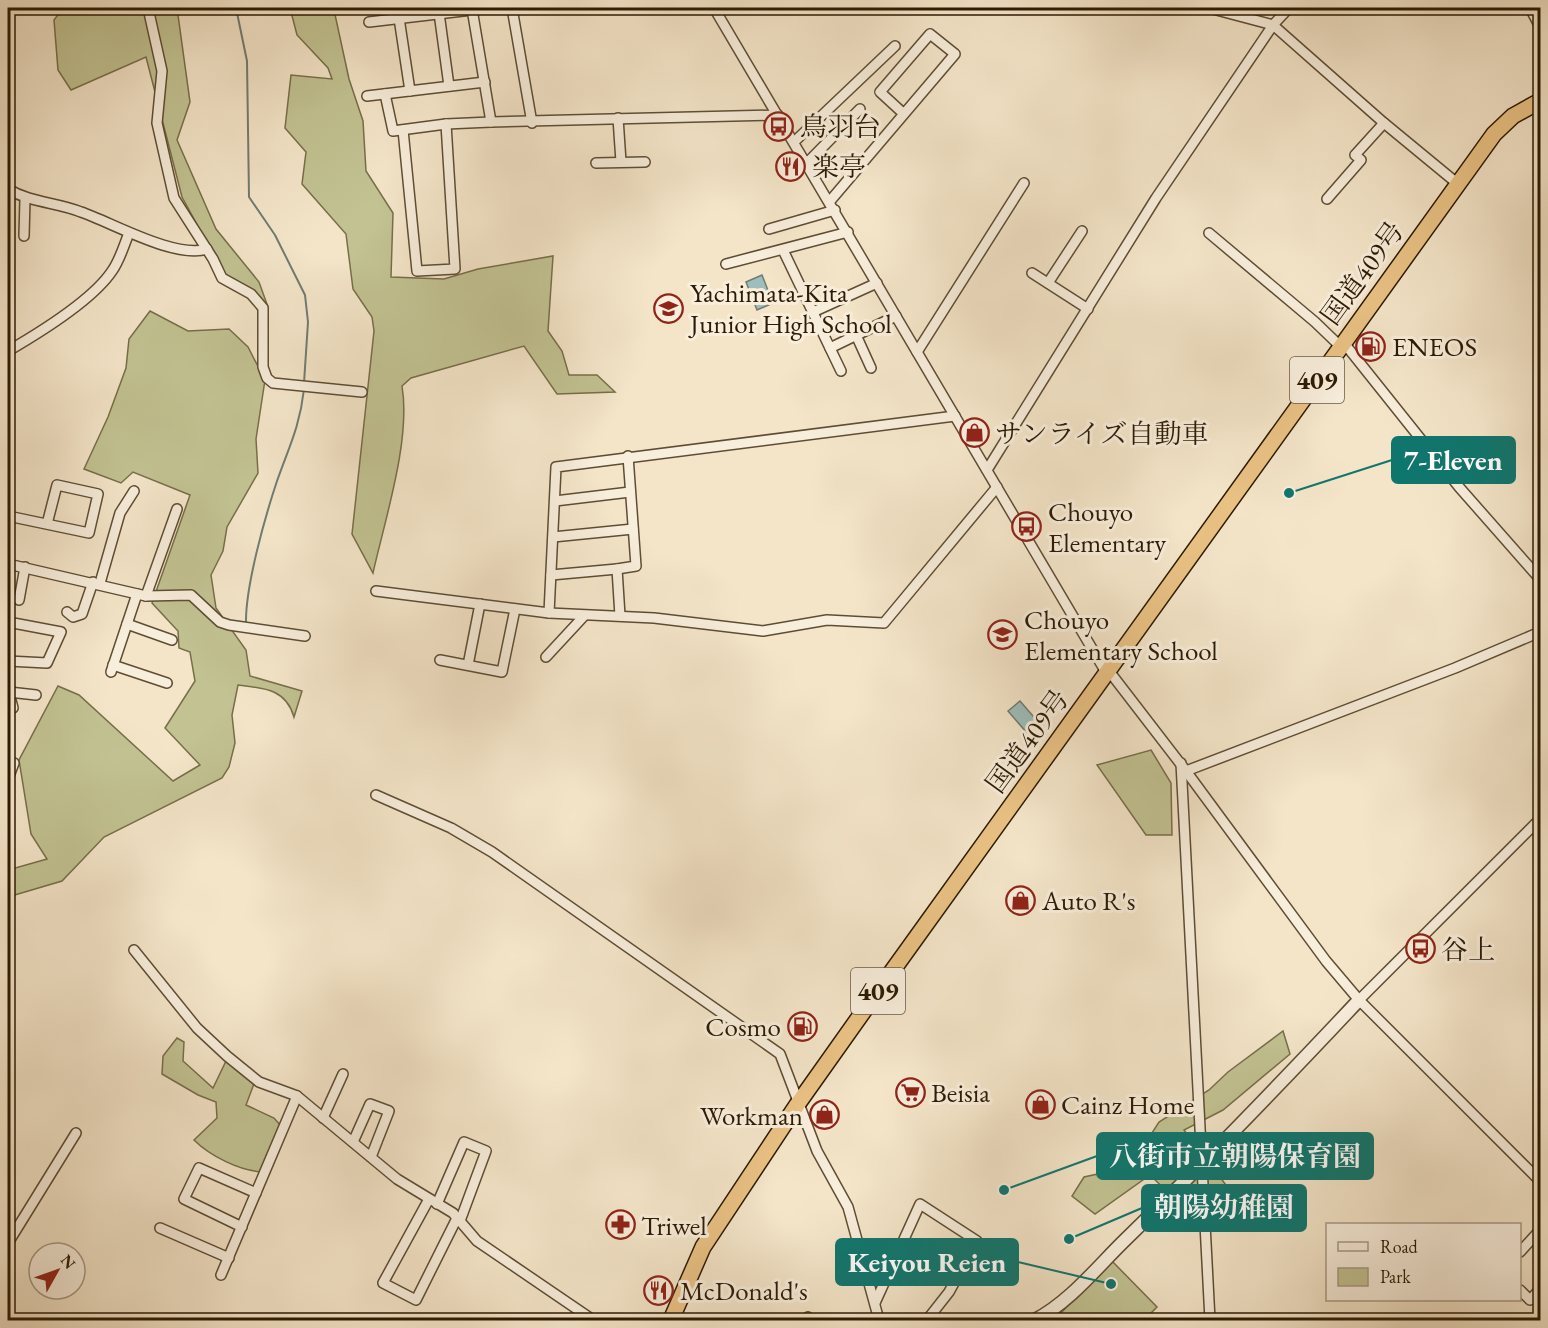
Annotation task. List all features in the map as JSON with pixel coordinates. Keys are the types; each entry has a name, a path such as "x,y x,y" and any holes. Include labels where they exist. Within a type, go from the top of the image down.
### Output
{"highway":[{"name":"国道409号","path":"671,1320 703,1247 797,1105 1500,127 1519,112 1540,100"}],"street":[{"path":"148,8 162,71 157,123 174,198 207,249 222,278 252,294 263,308 263,367 267,378 273,382 362,392"},
{"path":"369,22 489,8"},
{"path":"512,8 532,123"},
{"path":"714,8 1108,673 1183,767 1326,961 1359,1000 1540,1181"},
{"path":"1209,8 1273,25 1384,123 1458,184"},
{"path":"987,470 1156,198 1273,25 1289,8"},
{"path":"1530,8 1540,27"},
{"path":"472,9 491,122"},
{"path":"439,13 449,86"},
{"path":"399,18 411,91"},
{"path":"830,201 904,114 955,54 930,34 880,93 904,114"},
{"path":"794,142 895,46"},
{"path":"367,96 485,82"},
{"path":"385,94 393,131 446,124 491,122 532,123 618,118 778,115"},
{"path":"807,164 860,109"},
{"path":"618,118 621,162"},
{"path":"1327,199 1361,160 1355,155 1384,123"},
{"path":"403,130 417,271 455,269 446,124"},
{"path":"596,163 645,162"},
{"path":"917,352 1024,183"},
{"path":"8,189 25,199 81,211 129,233 194,253 207,249"},
{"path":"24,236 25,199"},
{"path":"769,229 835,210"},
{"path":"1048,283 1082,231"},
{"path":"726,264 848,232"},
{"path":"8,351 56,321 106,279 114,269 129,233"},
{"path":"1209,233 1342,345 1459,487 1540,579"},
{"path":"783,250 841,371"},
{"path":"1032,273 1088,309"},
{"path":"813,312 877,283"},
{"path":"830,348 896,316"},
{"path":"856,335 872,369"},
{"path":"549,613 556,467 627,456 955,416"},
{"path":"551,575 636,566 627,456"},
{"path":"8,516 89,533 98,494 57,485 47,524"},
{"path":"376,591 549,613 620,616 763,631 827,620 884,622 909,596 997,487"},
{"path":"67,612 74,617 82,614 96,583 120,513 134,491"},
{"path":"555,501 630,492"},
{"path":"166,683 112,668 127,624 142,595 177,509"},
{"path":"553,537 633,528"},
{"path":"8,564 142,595 191,595 220,622 305,636"},
{"path":"19,600 25,567"},
{"path":"617,569 620,616"},
{"path":"468,665 480,604"},
{"path":"440,660 502,672 515,609"},
{"path":"546,657 584,615"},
{"path":"8,622 61,632 47,663 8,661"},
{"path":"127,624 172,640"},
{"path":"1183,767 1455,668 1540,632"},
{"path":"13,708 8,689 36,695"},
{"path":"8,763 14,764 8,779"},
{"path":"1183,767 1210,1320"},
{"path":"376,795 451,828 492,852 780,1054 797,1105 817,1151 848,1207 879,1320"},
{"path":"1035,1320 1047,1314 1083,1282 1201,1166 1359,1000 1540,819"},
{"path":"134,950 197,1028 259,1082 297,1096 397,1179 433,1201 458,1220 477,1241 593,1320"},
{"path":"323,1118 343,1074"},
{"path":"221,1275 297,1096"},
{"path":"353,1142 370,1104 389,1111 371,1157"},
{"path":"8,1244 76,1133"},
{"path":"464,1142 486,1151 458,1220 416,1300 383,1283 433,1201 464,1142"},
{"path":"242,1227 184,1199 199,1168 256,1193"},
{"path":"875,1303 920,1204 976,1241 949,1292 927,1320"},
{"path":"160,1228 229,1258"},
{"path":"1521,1251 1540,1230"},
{"path":"1521,1291 1530,1300 1540,1289"}],"green space":[{"path":"63,8 177,8 190,102 177,140 216,229 259,282 268,307 232,289 182,197 146,57 71,90 58,70 54,20"},
{"path":"290,8 348,8 334,10 349,79 363,121 366,171 393,213 391,277 444,279 478,269 553,256 548,331 562,351 569,375 597,375 615,392 557,394 524,346 411,378 402,386 404,407 400,455 373,573 352,534 374,331 372,317 353,289 346,234 302,184 306,152 285,128 291,75 332,79 328,68 297,35"},
{"path":"150,311 188,331 229,329 248,347 265,380 256,439 258,473 227,527 223,551 211,575 216,608 246,650 250,676 302,691 294,717 286,701 280,695 257,687 238,685 232,715 235,743 229,767 222,778 104,837 62,881 8,897 8,870 47,859 31,834 19,760 58,686 79,695 173,781 200,765 165,728 195,681 190,652 179,648 178,631 152,603 190,495 133,472 121,483 84,469 108,417 126,368 129,339"},
{"path":"1151,750 1171,783 1172,835 1146,835 1097,765"},
{"path":"1283,1031 1290,1054 1223,1110 1184,1130 1229,1189 1216,1204 1184,1208 1150,1175 1095,1214 1072,1196 1084,1177 1130,1167 1159,1122 1209,1090 1228,1072"},
{"path":"177,1038 184,1042 183,1061 213,1088 227,1059 255,1081 246,1105 274,1118 282,1127 263,1172 245,1169 226,1162 208,1152 194,1140 217,1118 216,1102 198,1095 162,1074 163,1056"},
{"path":"1111,1260 1157,1307 1144,1320 1050,1320 1061,1313"}],"water":[{"path":"762,275 773,303 757,310 746,282"},
{"path":"1020,701 1039,723 1027,733 1008,711"}],"waterway":[{"path":"236,8 247,61 249,197 275,235 305,295 308,322 304,383"},
{"path":"246,624 249,591 257,552 272,496 297,425 304,389"}],"place":[{"name":"鳥羽台","path":"779,126"},
{"name":"楽亭","path":"791,166"},
{"name":"Yachimata-Kita Junior High School","path":"669,308"},
{"name":"ENEOS","path":"1371,346"},
{"name":"サンライズ自動車","path":"974,433"},
{"name":"7-Eleven","path":"1289,493"},
{"name":"Chouyo Elementary","path":"1027,527"},
{"name":"Chouyo Elementary School","path":"1003,635"},
{"name":"Auto R's","path":"1021,900"},
{"name":"谷上","path":"1420,949"},
{"name":"Cosmo","path":"802,1026"},
{"name":"Beisia","path":"910,1092"},
{"name":"Cainz Home","path":"1040,1104"},
{"name":"Workman","path":"824,1115"},
{"name":"八街市立朝陽保育園","path":"1004,1190"},
{"name":"Triwel","path":"620,1225"},
{"name":"朝陽幼稚園","path":"1069,1239"},
{"name":"Keiyou Reien","path":"1111,1284"},
{"name":"McDonald's","path":"659,1290"}]}
